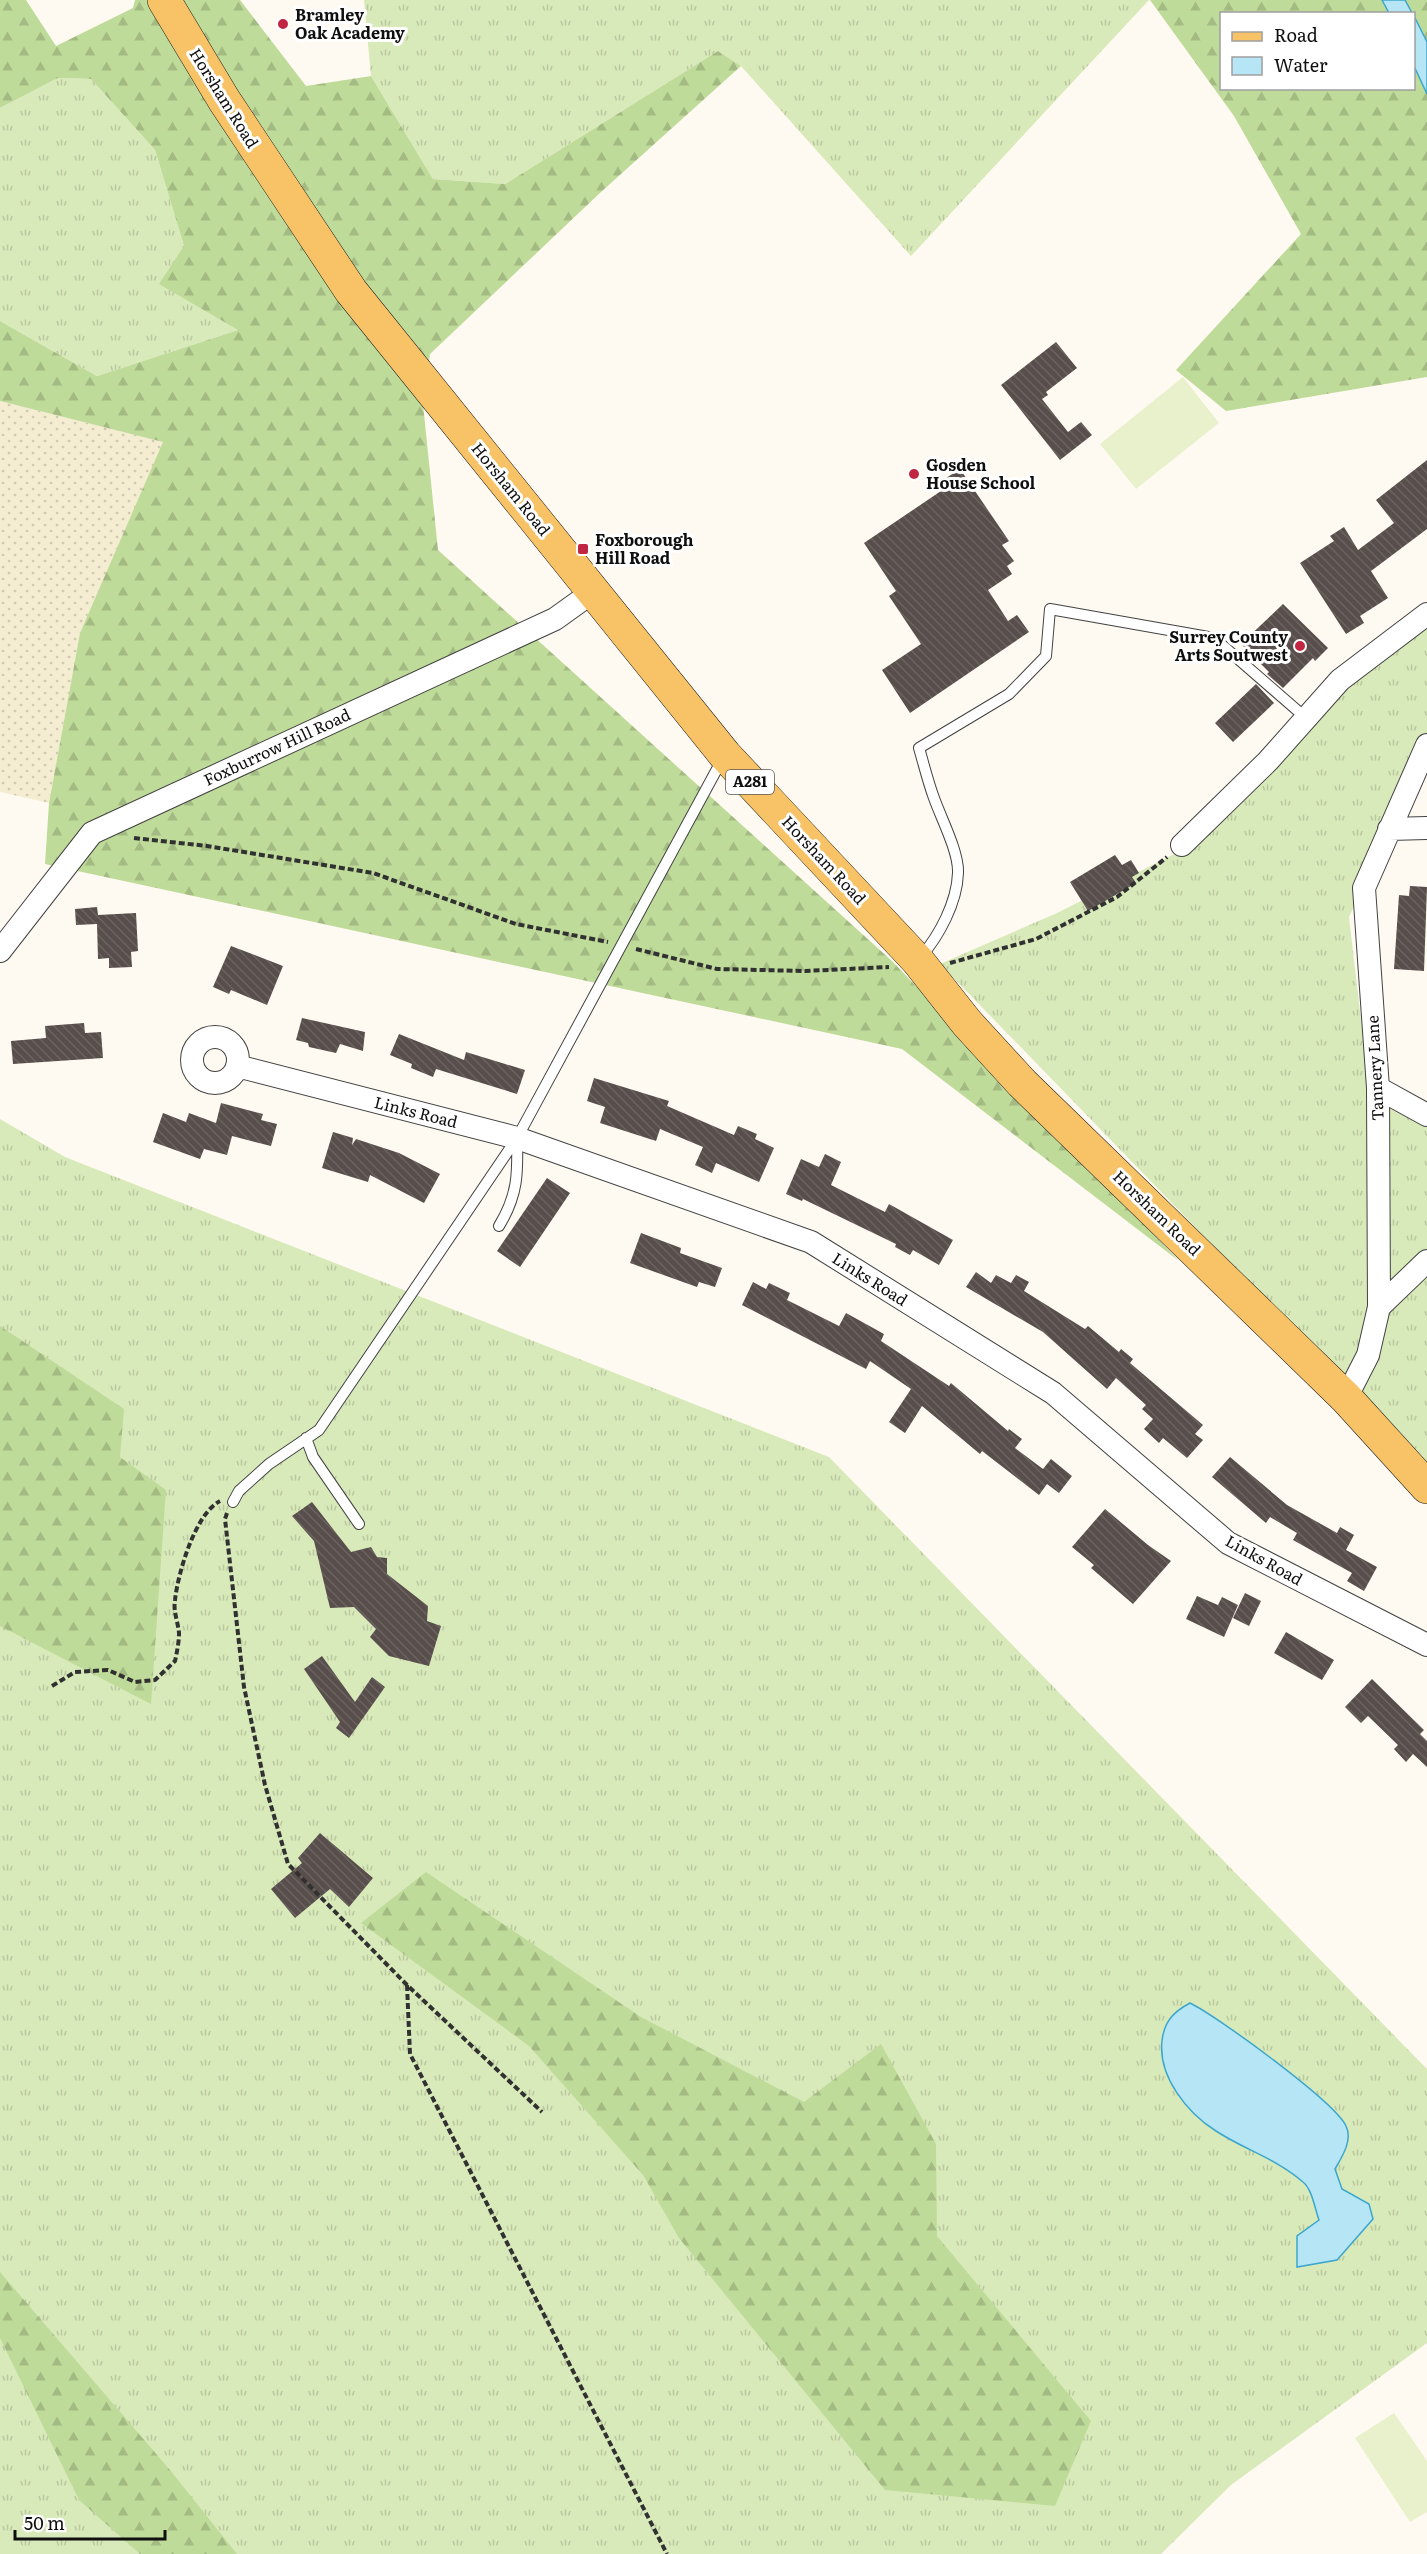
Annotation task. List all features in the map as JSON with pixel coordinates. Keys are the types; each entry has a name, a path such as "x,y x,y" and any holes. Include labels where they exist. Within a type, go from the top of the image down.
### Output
{"main road":[{"name":"Horsham Road","path":"164,0 224,100 351,291 725,755 921,965 967,1023 1022,1083 1346,1398 1427,1488"}],"street":[{"name":"Foxburrow Hill Road","path":"0,951 92,833 555,619 594,591"},
{"path":"1182,845 1268,761 1340,680 1427,614"},
{"name":"Tannery Lane","path":"1346,1398 1368,1354 1379,1307 1378,1088 1364,888 1427,745"},
{"path":"1389,830 1427,828"},
{"name":"Links Road","path":"237,1066 517,1138 811,1242 1053,1393 1228,1543 1427,1645"},
{"path":"1378,1088 1427,1115"},
{"path":"1379,1307 1427,1261"}],"lane":[{"path":"921,965 937,938 951,905 958,873 948,831 934,797 919,748 1009,694 1046,656 1050,609 1214,638 1306,718"},
{"path":"233,1502 239,1491 269,1464 319,1430 517,1138 725,755"},
{"path":"499,1226 510,1208 515,1192 517,1138"},
{"path":"306,1438 313,1458 360,1524"}],"path":[{"path":"92,833 207,846 373,873 516,924 620,945 717,969 805,971 921,965 1036,939 1117,897 1182,845"},
{"path":"52,1686 75,1672 108,1670 135,1682 155,1680 176,1661 179,1635 174,1603 184,1562 210,1506 239,1491"},
{"path":"233,1502 225,1519 244,1687 265,1785 288,1864 408,1985 542,2112"},
{"path":"408,1985 410,2054 667,2554"}],"shaded area":[{"path":"0,401 164,442 80,633 49,803 0,792"}],"green space":[{"path":"0,0 26,0 56,46 133,8 135,0 240,0 306,86 371,76 433,179 505,184 718,51 741,66 601,192 430,354 423,404 438,550 892,961 1179,1261 902,1049 45,864 49,803 80,633 163,442 0,401 0,321 97,376 238,330 159,284 184,246 155,150 91,79 58,78 0,108"},
{"path":"364,0 1149,0 911,256 741,66 718,51 505,184 433,179 371,76"},
{"path":"1150,0 1384,0 1390,12 1220,12 1220,90 1415,90 1415,58 1427,82 1427,377 1226,411 1176,370 1301,234 1234,116"},
{"path":"1405,0 1427,0 1427,42 1415,19 1415,12 1411,12"},
{"path":"58,78 91,79 155,150 184,246 238,330 97,376 0,321 0,108"},
{"path":"1183,377 1219,423 1136,489 1100,444"},
{"path":"1427,606 1427,751 1349,917 1369,1089 1427,1123 1427,1466 940,964 1057,913 1202,840 1318,700"},
{"path":"0,1119 65,1157 829,1457 1427,2069 1427,2343 1231,2485 1161,2554 0,2554"},
{"path":"0,1326 124,1409 120,1457 166,1490 151,1704 0,1626"},
{"path":"426,1872 641,2017 804,2102 881,2044 936,2144 937,2236 1091,2421 1055,2506 885,2490 679,2238 643,2175 529,2046 361,1923"},
{"path":"0,2272 170,2470 237,2554 140,2554 79,2500 0,2338"},
{"path":"1394,2413 1427,2461 1427,2512 1410,2522 1355,2438"}],"water":[{"path":"1382,0 1405,0 1411,12 1388,12"},
{"path":"1415,18 1427,42 1427,94 1415,68"},
{"path":"1190,2003 1248,2041 1299,2080 1321,2098 1346,2126 1347,2143 1335,2169 1342,2189 1369,2204 1373,2219 1337,2260 1297,2267 1297,2236 1319,2220 1306,2185 1283,2167 1227,2138 1205,2123 1185,2104 1170,2080 1162,2054 1165,2028 1170,2018"}],"building":[{"path":"1056,342 1077,368 1046,392 1048,395 1042,399 1068,432 1081,422 1092,435 1060,460 1001,385"},
{"path":"1427,460 1427,529 1371,571 1388,598 1360,616 1364,623 1346,634 1300,563 1334,541 1330,536 1344,527 1358,550 1394,523 1376,500"},
{"path":"960,469 1009,541 1002,545 1014,561 1007,566 1012,574 988,590 1008,621 1017,615 1029,632 910,713 882,670 921,644 889,596 896,591 864,543 944,489 940,482"},
{"name":"Surrey County Arts Soutwest","path":"1283,604 1328,648 1315,661 1313,658 1283,688 1267,674 1269,672 1241,644"},
{"path":"1256,684 1274,703 1233,742 1215,723"},
{"path":"1115,855 1122,865 1131,860 1139,873 1132,877 1136,883 1088,911 1070,882"},
{"path":"1410,886 1427,887 1424,971 1394,969 1399,895 1409,896"},
{"path":"97,907 98,915 136,913 138,951 131,952 132,967 109,968 109,958 98,959 97,924 76,925 75,909"},
{"path":"231,946 283,966 267,1005 231,990 229,994 213,987"},
{"path":"302,1018 365,1032 363,1051 340,1044 336,1053 309,1047 308,1043 296,1040"},
{"path":"84,1023 85,1033 101,1032 103,1058 13,1064 11,1041 46,1038 45,1026"},
{"path":"399,1034 464,1060 466,1052 525,1070 517,1094 436,1069 433,1077 411,1068 412,1064 390,1055"},
{"path":"594,1078 669,1101 667,1106 734,1135 738,1126 757,1134 755,1139 774,1148 759,1182 716,1163 712,1173 695,1165 703,1147 660,1129 656,1141 600,1123 605,1107 587,1101"},
{"path":"221,1103 263,1114 261,1120 277,1124 271,1146 232,1136 227,1155 204,1149 200,1159 153,1142 163,1113 186,1122 189,1113 216,1123"},
{"path":"333,1132 353,1138 352,1145 356,1139 399,1153 440,1174 424,1203 370,1175 368,1182 322,1168"},
{"path":"825,1154 841,1162 831,1185 885,1212 889,1204 953,1240 939,1265 913,1250 910,1255 895,1247 896,1244 803,1199 802,1201 786,1194 801,1159 819,1167"},
{"path":"547,1178 570,1193 520,1267 497,1251"},
{"path":"641,1233 681,1248 680,1253 722,1268 715,1287 699,1282 697,1287 630,1263"},
{"path":"976,1272 991,1283 996,1275 1011,1283 1016,1275 1029,1282 1024,1291 1085,1329 1088,1326 1119,1352 1121,1349 1133,1359 1130,1363 1203,1425 1195,1434 1203,1440 1187,1458 1163,1438 1159,1443 1144,1429 1153,1419 1142,1409 1146,1405 1116,1378 1107,1389 1043,1332 966,1287"},
{"path":"753,1282 766,1289 769,1283 790,1293 787,1300 839,1326 846,1313 884,1334 881,1341 949,1386 951,1383 1008,1431 1009,1429 1022,1439 1015,1448 1043,1469 1051,1459 1072,1476 1059,1493 1047,1484 1039,1495 982,1451 980,1454 922,1406 905,1433 889,1422 911,1389 870,1361 866,1369 742,1305"},
{"path":"1230,1457 1287,1505 1337,1533 1340,1527 1354,1535 1346,1550 1377,1567 1364,1591 1347,1581 1352,1573 1293,1540 1297,1533 1270,1517 1266,1523 1212,1477"},
{"path":"312,1502 351,1552 371,1547 377,1557 387,1558 387,1574 428,1606 427,1621 441,1626 429,1666 389,1656 370,1637 376,1629 354,1607 330,1608 314,1541 292,1516"},
{"path":"1105,1509 1171,1561 1133,1604 1091,1568 1094,1565 1072,1547"},
{"path":"1245,1593 1261,1601 1249,1626 1233,1618"},
{"path":"1197,1596 1218,1605 1222,1597 1238,1605 1224,1637 1186,1619"},
{"path":"1286,1632 1334,1660 1322,1680 1274,1653"},
{"path":"322,1656 355,1702 372,1677 385,1687 349,1738 336,1728 340,1722 304,1669"},
{"path":"1372,1679 1424,1730 1420,1734 1427,1741 1427,1767 1413,1754 1406,1762 1394,1749 1398,1745 1368,1716 1361,1723 1345,1707"},
{"path":"320,1833 373,1878 349,1907 330,1889 295,1918 271,1889 302,1863 298,1858"}],"place":[{"name":"Bramley Oak Academy","path":"283,24"},
{"name":"Gosden House School","path":"914,474"},
{"name":"Foxborough Hill Road","path":"583,549"},
{"name":"Surrey County Arts Soutwest","path":"1300,646"}]}
